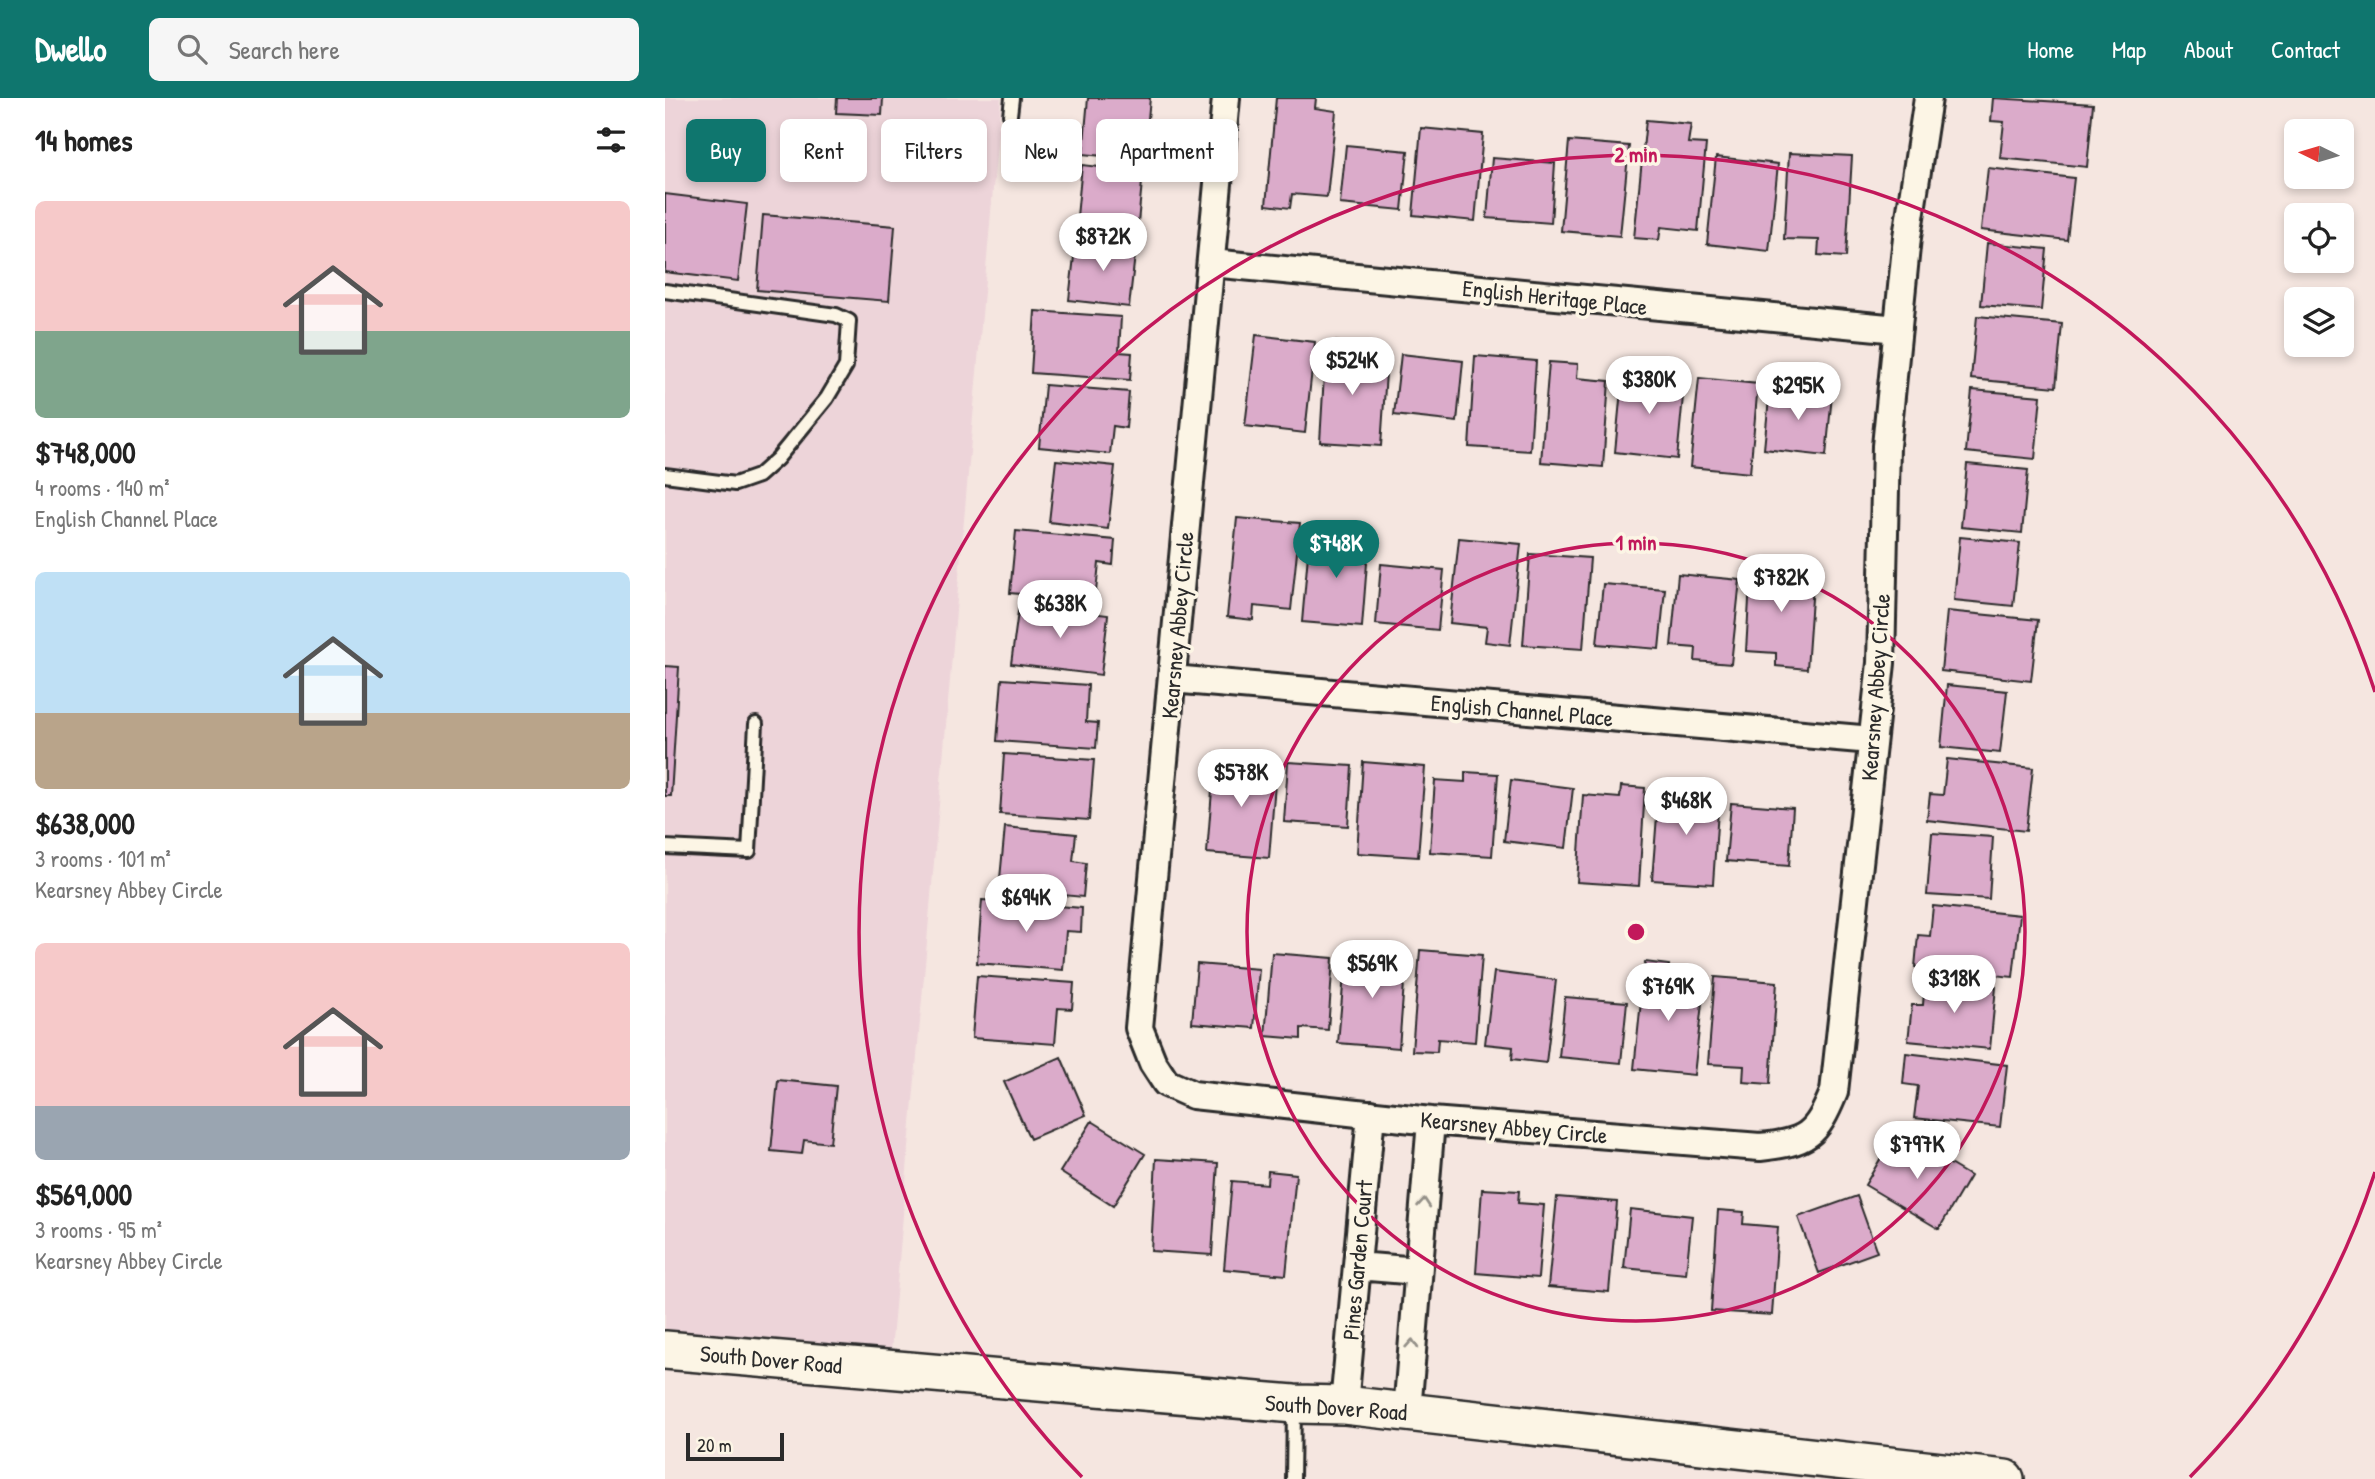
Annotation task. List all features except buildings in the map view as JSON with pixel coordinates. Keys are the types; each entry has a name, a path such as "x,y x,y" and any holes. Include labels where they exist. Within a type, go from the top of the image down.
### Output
{"street":[{"name":"Kearsney Abbey Circle","path":"1226,98 1139,1028 1153,1063 1166,1083 1193,1095 1431,1121 1760,1147 1792,1143 1820,1125 1834,1092 1881,663 1886,446 1907,237 1928,98"},
{"name":"English Heritage Place","path":"1211,263 1898,329"},
{"name":"English Channel Place","path":"1172,679 1872,740"},
{"name":"Pines Garden Court","path":"1344,1405 1371,1114"},
{"path":"1407,1412 1431,1121"},
{"path":"1357,1266 1418,1271"},
{"name":"South Dover Road","path":"665,1350 1294,1404 1344,1405 2005,1479"}],"lane":[{"path":"1010,115 1011,98"},
{"path":"665,291 836,315 849,321 846,366 827,398 777,459 758,476 735,484 665,475"},
{"path":"665,847 749,852 756,724"},
{"path":"1293,1479 1294,1404"}],"shaded area":[{"path":"665,98 1001,98 891,1352 665,1333"}]}
